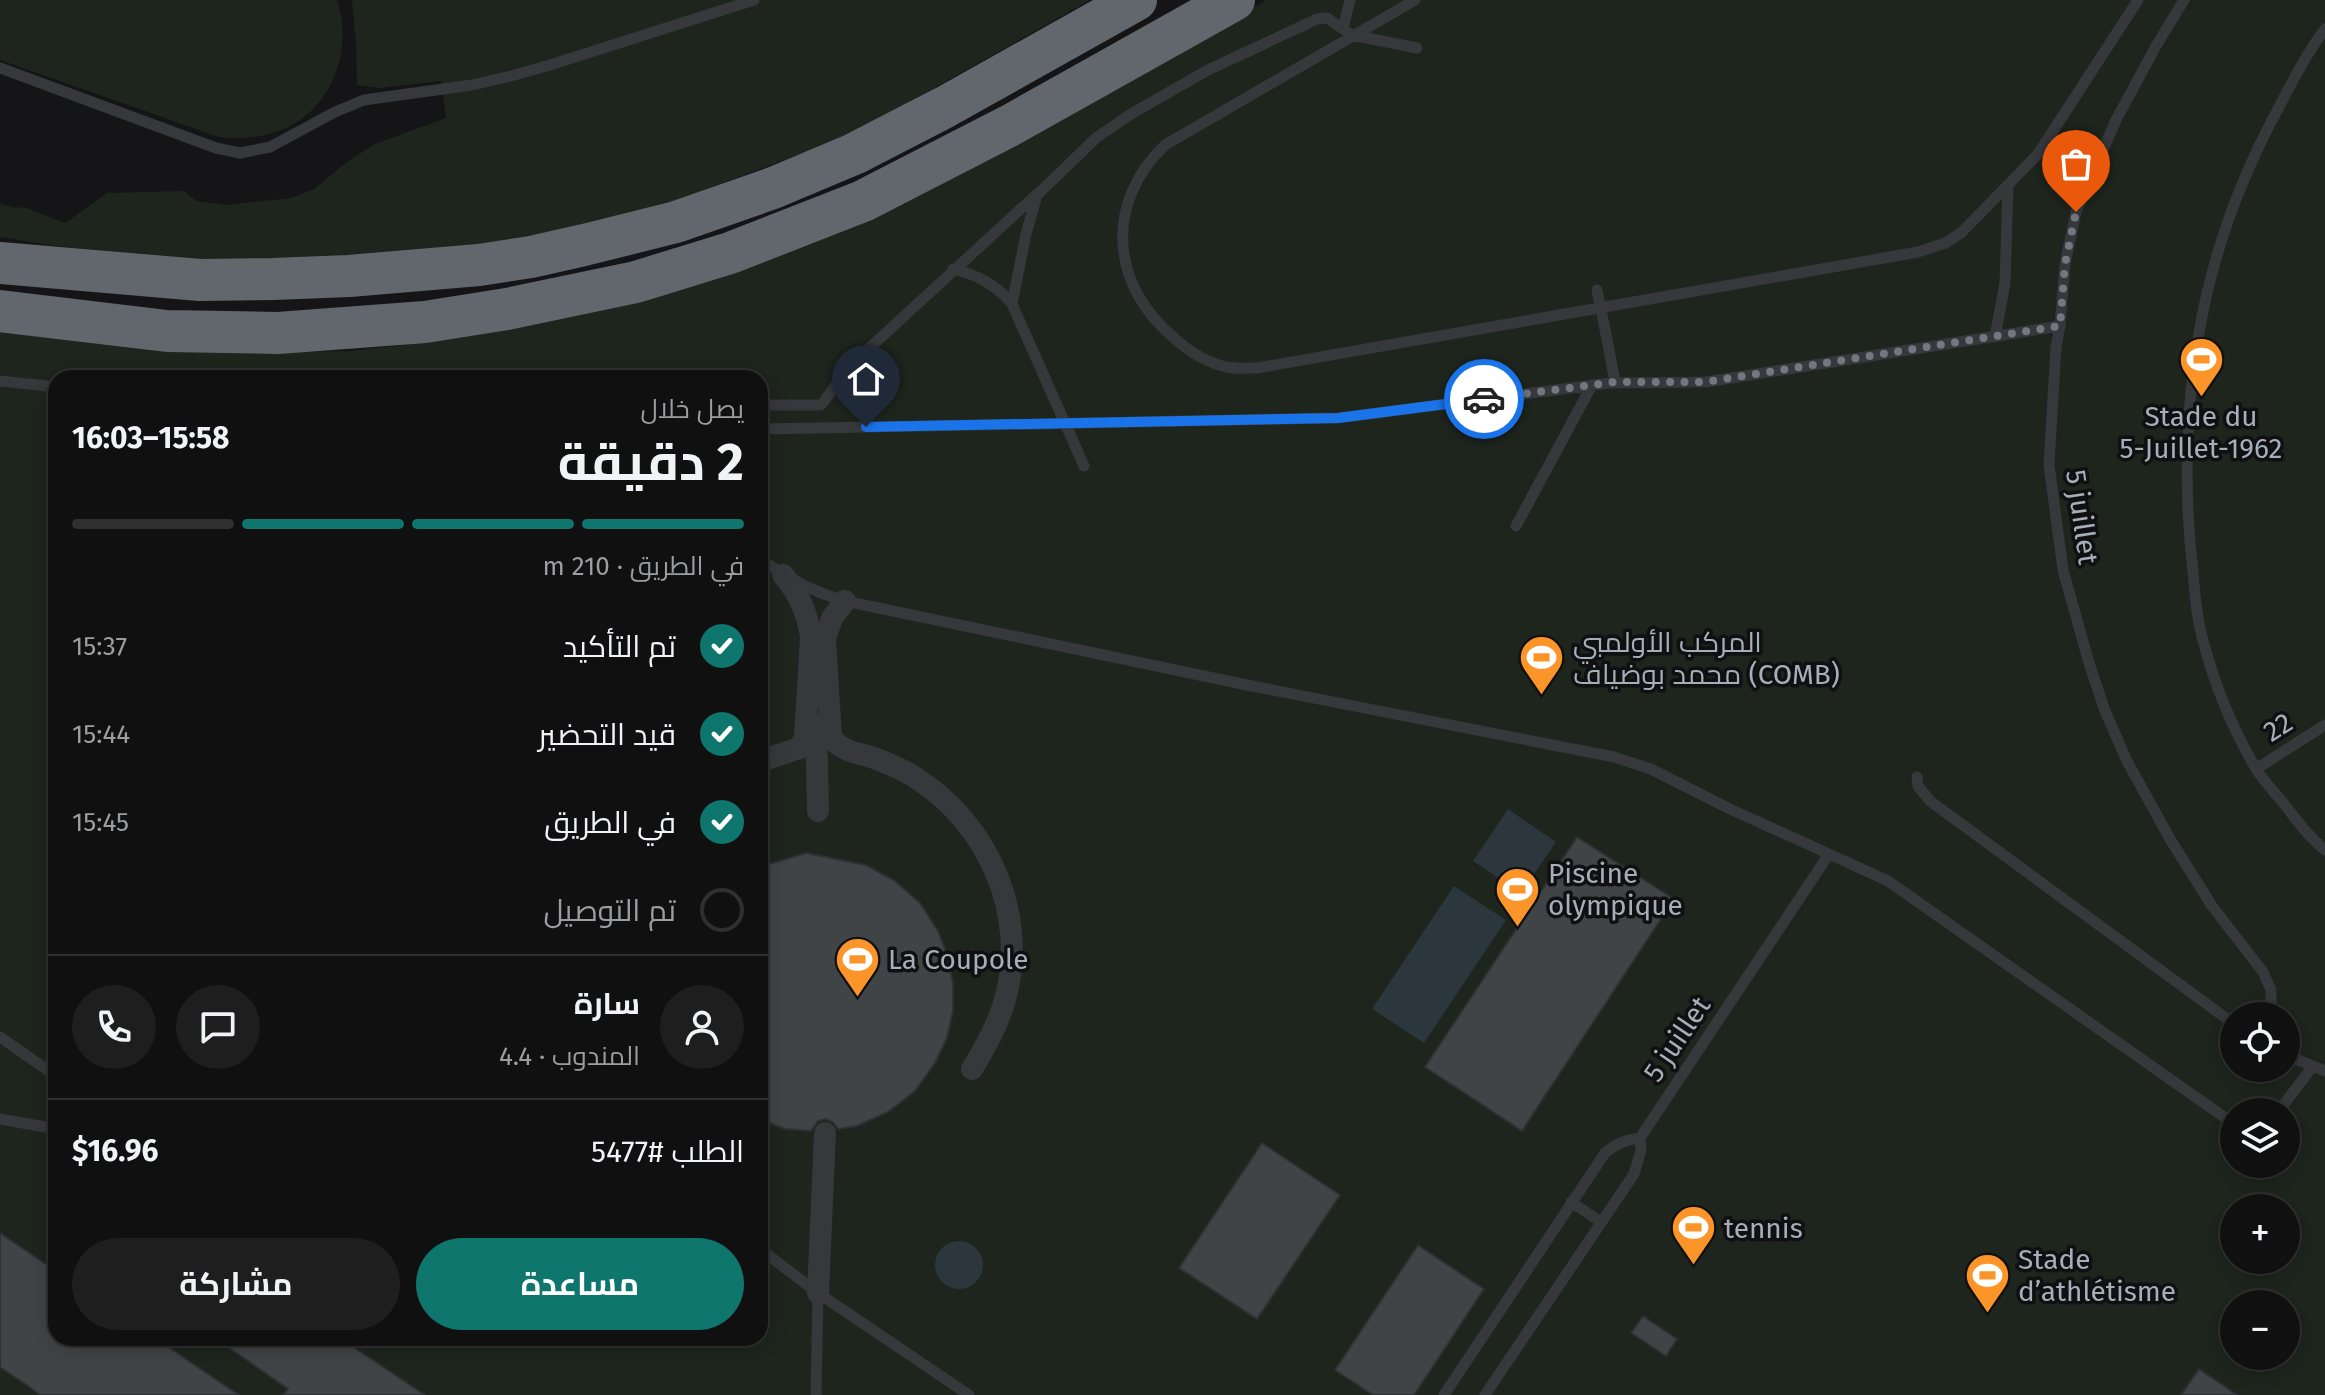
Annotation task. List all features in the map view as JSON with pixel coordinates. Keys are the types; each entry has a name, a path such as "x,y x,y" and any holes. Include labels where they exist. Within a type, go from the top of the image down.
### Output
{"highway":[{"path":"0,263 200,280 273,279 479,265 584,245 676,222 773,188 854,154 1136,0"},
{"path":"0,311 167,331 278,333 425,322 507,309 636,282 742,249 863,201 1009,126 1234,0"}],"street":[{"path":"783,575 799,597 809,622 818,687 829,732 835,743 912,775 943,797 969,825 990,858 1004,893 1011,930 1009,979 991,1038 972,1069"},
{"path":"768,759 794,751 804,744 818,687 825,639 832,618 845,601"},
{"path":"818,687 818,811"},
{"path":"818,1293 825,1133"}],"lane":[{"path":"0,68 216,148 240,153 270,147 364,100 472,85 511,76 754,0"},
{"path":"1347,32 1350,0"},
{"path":"1415,0 1347,32 1165,145 1141,171 1130,193 1122,239 1132,283 1158,325 1203,359 1229,368 1257,368 1918,252 1945,243 1961,233 2038,154 2138,0"},
{"name":"5 juillet","path":"2184,0 2116,120 2076,212 2065,264 2056,347 2049,465 2063,570 2105,711 2127,761 2170,839 2212,906 2263,972 2271,990 2271,1002"},
{"path":"809,428 821,405 852,364 1096,138 1131,114 1208,70 1317,19 1327,18 1347,32 1417,48"},
{"path":"2325,29 2283,99 2237,195 2216,259 2201,324 2186,456 2188,526 2196,601 2203,642 2222,702 2256,769 2311,838 2325,850"},
{"path":"1995,337 2005,283 2008,185"},
{"path":"1012,304 1037,195"},
{"path":"953,269 964,271 996,288 1012,304 1084,466"},
{"path":"1597,290 1615,382"},
{"path":"768,429 1338,418 1615,382 1706,382 2060,326"},
{"path":"0,381 48,386"},
{"path":"1516,526 1592,385"},
{"path":"768,405 821,405"},
{"path":"768,565 819,594 845,601 1247,685 1614,757 1651,769 1730,809 1888,881 2220,1114"},
{"name":"22","path":"2256,769 2325,725"},
{"path":"1917,777 1918,786 1930,801 2220,1014"},
{"name":"5 juillet","path":"1640,1138 1829,854"},
{"path":"0,1037 48,1070"},
{"path":"2291,1098 2319,1068 2300,1061"},
{"path":"0,1119 48,1128"},
{"path":"1444,1395 1605,1153 1627,1139 1640,1138 1641,1150 1634,1174 1485,1395"},
{"path":"1571,1202 1601,1222"},
{"path":"768,1255 818,1293 969,1395"},
{"path":"816,1395 818,1293"}],"shaded area":[{"path":"0,0 337,0 343,35 341,53 329,87 307,115 292,125 265,135 219,137 0,60"},
{"path":"352,0 1090,0 849,136 658,207 558,232 454,248 320,260 193,261 0,237 0,204 24,207 65,223 107,193 184,191 196,201 226,205 291,198 314,189 375,144 446,118 441,81 380,88 357,85"},
{"name":"المركب الأولمبي محمد بوضياف (COMB)","path":"1266,0 2325,0 2325,1395 0,1395 0,329 126,346 231,353 348,351 405,345 605,306 1139,76"},
{"path":"1508,809 1556,842 1521,893 1473,861"},
{"path":"1454,886 1506,920 1424,1043 1372,1009"},
{"path":"959,1241 976,1248 983,1265 976,1282 959,1289 942,1282 935,1265 942,1248"}],"building":[{"path":"1577,837 1674,899 1522,1131 1425,1067"},
{"name":"La Coupole","path":"806,853 866,865 895,881 920,903 938,931 948,957 953,984 953,1011 947,1038 935,1063 915,1091 888,1112 857,1126 838,1129 826,1119 818,1121 811,1131 785,1129 768,1122 768,865"},
{"path":"1262,1143 1340,1195 1257,1319 1179,1268"},
{"path":"0,1233 48,1266 48,1346 167,1346 239,1395 40,1395 0,1367"},
{"path":"1418,1245 1484,1289 1414,1395 1373,1395 1335,1370"},
{"path":"1643,1316 1677,1339 1666,1356 1631,1333"},
{"path":"226,1346 352,1346 425,1395 283,1395 288,1389"},
{"path":"2199,1369 2237,1395 2181,1395"}],"way so far":[{"path":"1484,399 1615,382 1706,382 2060,326 2065,264 2076,212"}],"place":[{"name":"Stade du 5-Juillet-1962","path":"2201,398"},
{"name":"المركب الأولمبي محمد بوضياف (COMB)","path":"1542,697"},
{"name":"Piscine olympique","path":"1517,928"},
{"name":"La Coupole","path":"857,998"},
{"name":"tennis","path":"1693,1267"},
{"name":"Stade d’athlétisme","path":"1987,1314"}],"route":[{"path":"866,427 1338,418 1484,399"}]}
